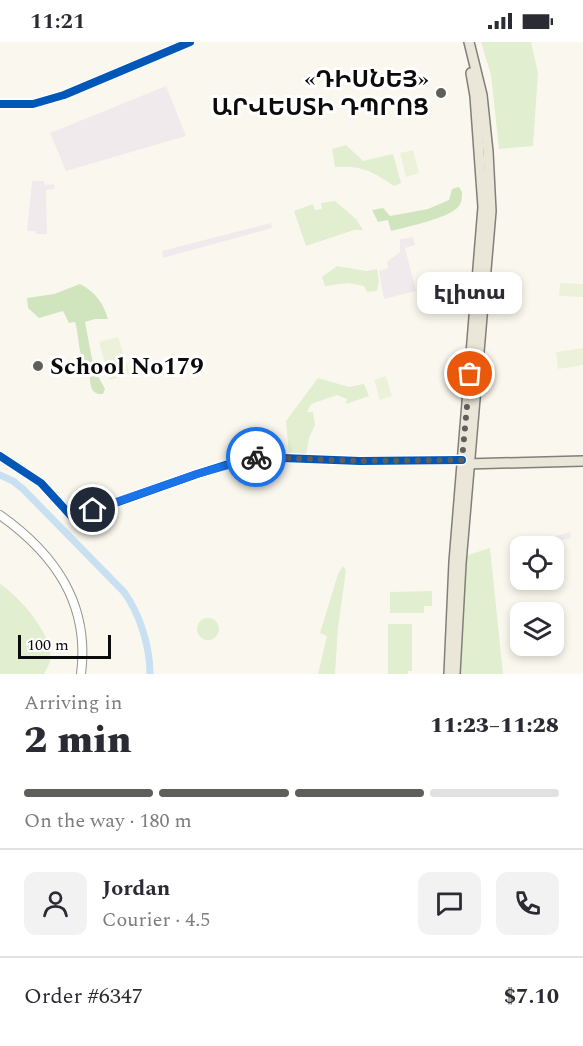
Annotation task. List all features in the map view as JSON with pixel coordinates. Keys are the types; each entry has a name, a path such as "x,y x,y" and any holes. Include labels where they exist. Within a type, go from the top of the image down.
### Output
{"main road":[{"path":"455,674 458,563 483,207 474,81 462,42"},
{"path":"466,462 491,211 482,95 469,42"},
{"path":"466,462 583,460"},
{"path":"449,674 455,619"}],"street":[{"path":"0,104 33,104 64,95 190,42"},
{"path":"0,456 41,483 73,518 197,474 257,457 277,456 316,461 466,462"},
{"path":"0,515 35,545 65,582 73,598 80,629 81,674"}],"shaded area":[{"path":"166,86 186,136 66,171 50,133"},
{"path":"32,181 44,181 45,185 54,184 55,189 46,190 47,234 27,231"},
{"path":"271,223 272,228 163,258 162,251"},
{"path":"413,237 415,245 405,248 416,291 384,299 379,271 388,268 387,262 400,252 400,239"},
{"path":"570,532 571,538 564,540 564,536 556,536"}],"green space":[{"path":"481,42 531,42 538,73 533,146 499,149 491,75"},
{"path":"346,145 363,161 393,154 401,183 394,186 360,168 335,167 332,149"},
{"path":"413,150 419,173 406,177 400,153"},
{"path":"459,187 462,192 461,201 454,210 438,218 391,231 388,220 378,222 372,210 383,208 390,216 428,209 449,200 452,189"},
{"path":"335,201 356,219 363,230 354,230 306,246 294,211 313,204 315,210 322,209 321,203"},
{"path":"337,266 367,271 377,269 379,281 377,291 367,292 364,286 349,283 325,286 322,277"},
{"path":"560,283 583,284 583,297 559,296"},
{"path":"80,284 98,298 108,319 85,322 94,369 105,389 103,394 95,393 92,388 80,351 75,322 69,323 63,311 39,318 28,308 27,298 54,294"},
{"path":"118,337 130,374 110,380 99,342"},
{"path":"583,348 583,365 558,369 556,352"},
{"path":"386,376 392,396 380,400 374,380"},
{"path":"318,378 349,387 364,384 369,396 346,404 347,399 337,395 311,404 307,412 313,412 315,425 309,438 306,455 289,454 286,421"},
{"path":"490,548 503,674 458,674 465,556"},
{"path":"343,566 346,570 338,628 335,674 318,674 327,636 320,633 338,574"},
{"path":"0,584 25,607 47,640 50,661 44,674 0,674"},
{"path":"432,591 432,606 424,606 424,613 390,613 390,592"},
{"path":"208,618 216,621 219,629 216,637 208,640 200,637 197,629 200,621"},
{"path":"388,624 412,624 412,671 408,671 408,674 388,674"}],"waterway":[{"path":"0,475 23,489 124,592 135,610 143,631 150,674"}],"cycle path":[{"path":"0,104 33,104 64,95 190,42"},
{"path":"0,456 41,483 73,518 197,474 257,457 360,461 462,460"}],"way so far":[{"path":"256,457 277,456 316,461 448,462 462,460 470,374"}],"place":[{"name":"«ԴԻՍՆԵՅ» ԱՐՎԵՍՏԻ ԴՊՐՈՑ","path":"441,93"},
{"name":"School No179","path":"38,366"},
{"name":"Էլիտա","path":"470,374"}],"route":[{"path":"93,510 197,474 256,457"}]}
